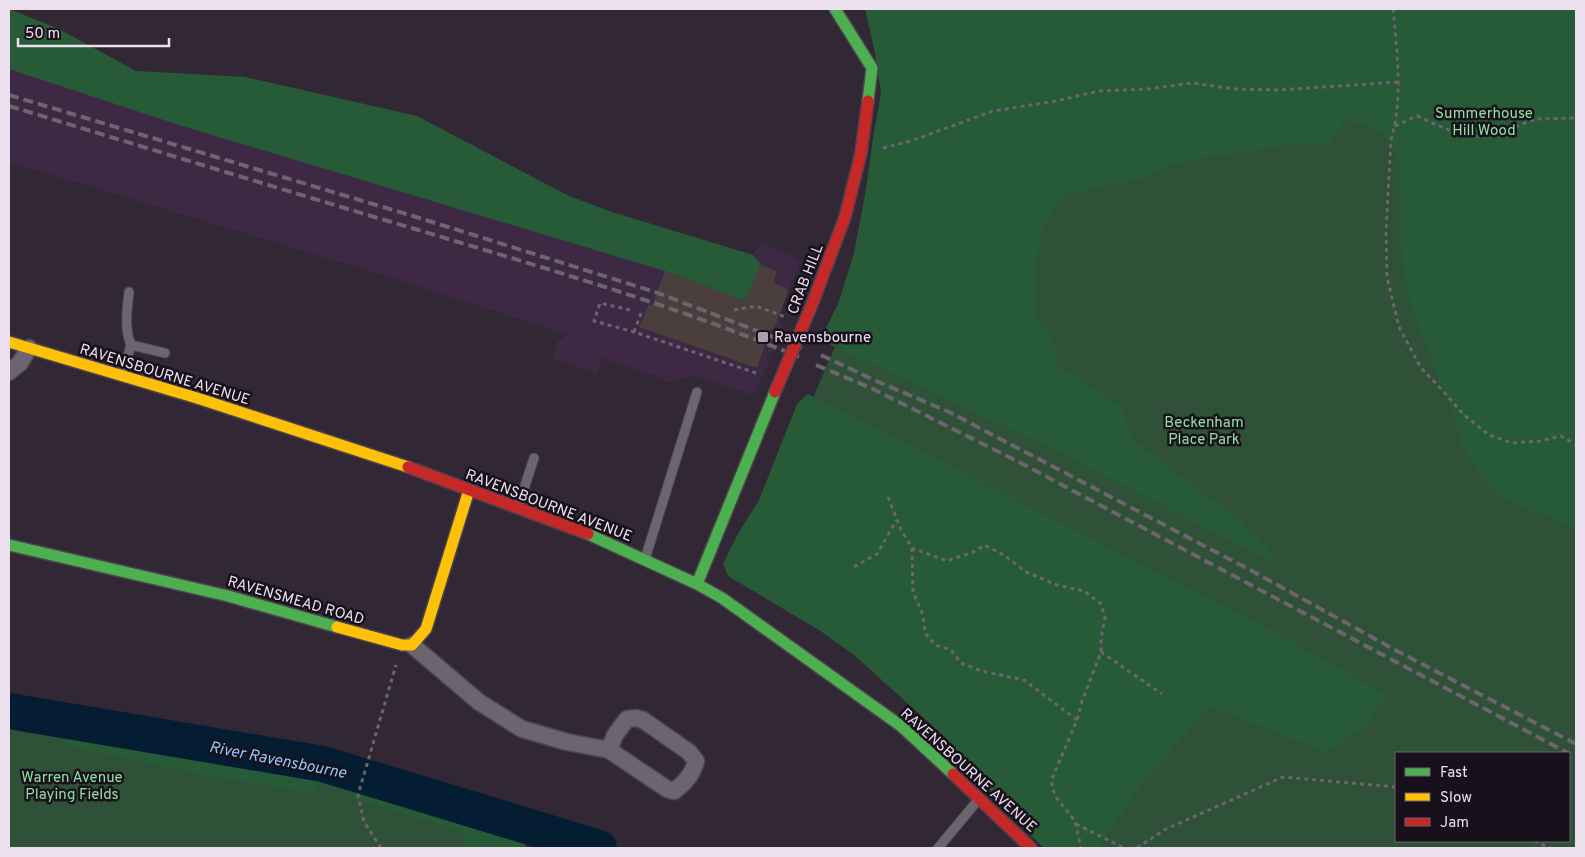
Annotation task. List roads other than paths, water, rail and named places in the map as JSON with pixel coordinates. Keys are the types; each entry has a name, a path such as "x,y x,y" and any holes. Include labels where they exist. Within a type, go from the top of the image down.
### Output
{"street":[{"name":"CRAB HILL","path":"697,584 813,302 845,216 861,153 872,68 835,9"},
{"name":"RAVENSBOURNE AVENUE","path":"9,342 197,398 380,457 592,535 697,584 722,598 901,726 1031,848"},
{"path":"9,372 20,363 29,348"},
{"path":"469,490 426,629 407,645 479,702 522,729 567,742 609,750 667,789 674,791 683,784 694,770 696,761 689,752 643,720 636,718 628,719 615,735 609,750"},
{"name":"RAVENSMEAD ROAD","path":"9,545 228,596 407,645"}],"lane":[{"path":"122,376 131,345 128,337 126,317 129,292"},
{"path":"131,345 165,353"},
{"path":"644,559 697,392"},
{"path":"518,508 534,458"},
{"path":"938,848 979,799"}],"waterway":[{"name":"River Ravensbourne","path":"9,711 323,764 599,848"}],"railway":[{"path":"9,95 413,216 655,292 802,348"},
{"path":"9,106 608,288 752,338 799,357"},
{"path":"821,355 949,412 1254,572 1397,651 1576,744"},
{"path":"816,365 871,388 1015,460 1566,752"}],"place":[{"name":"Ravensbourne","path":"763,337"}],"park label":[{"name":"Summerhouse Hill Wood","path":"1484,122"},
{"name":"Beckenham Place Park","path":"1204,430"},
{"name":"Warren Avenue Playing Fields","path":"72,786"}]}
